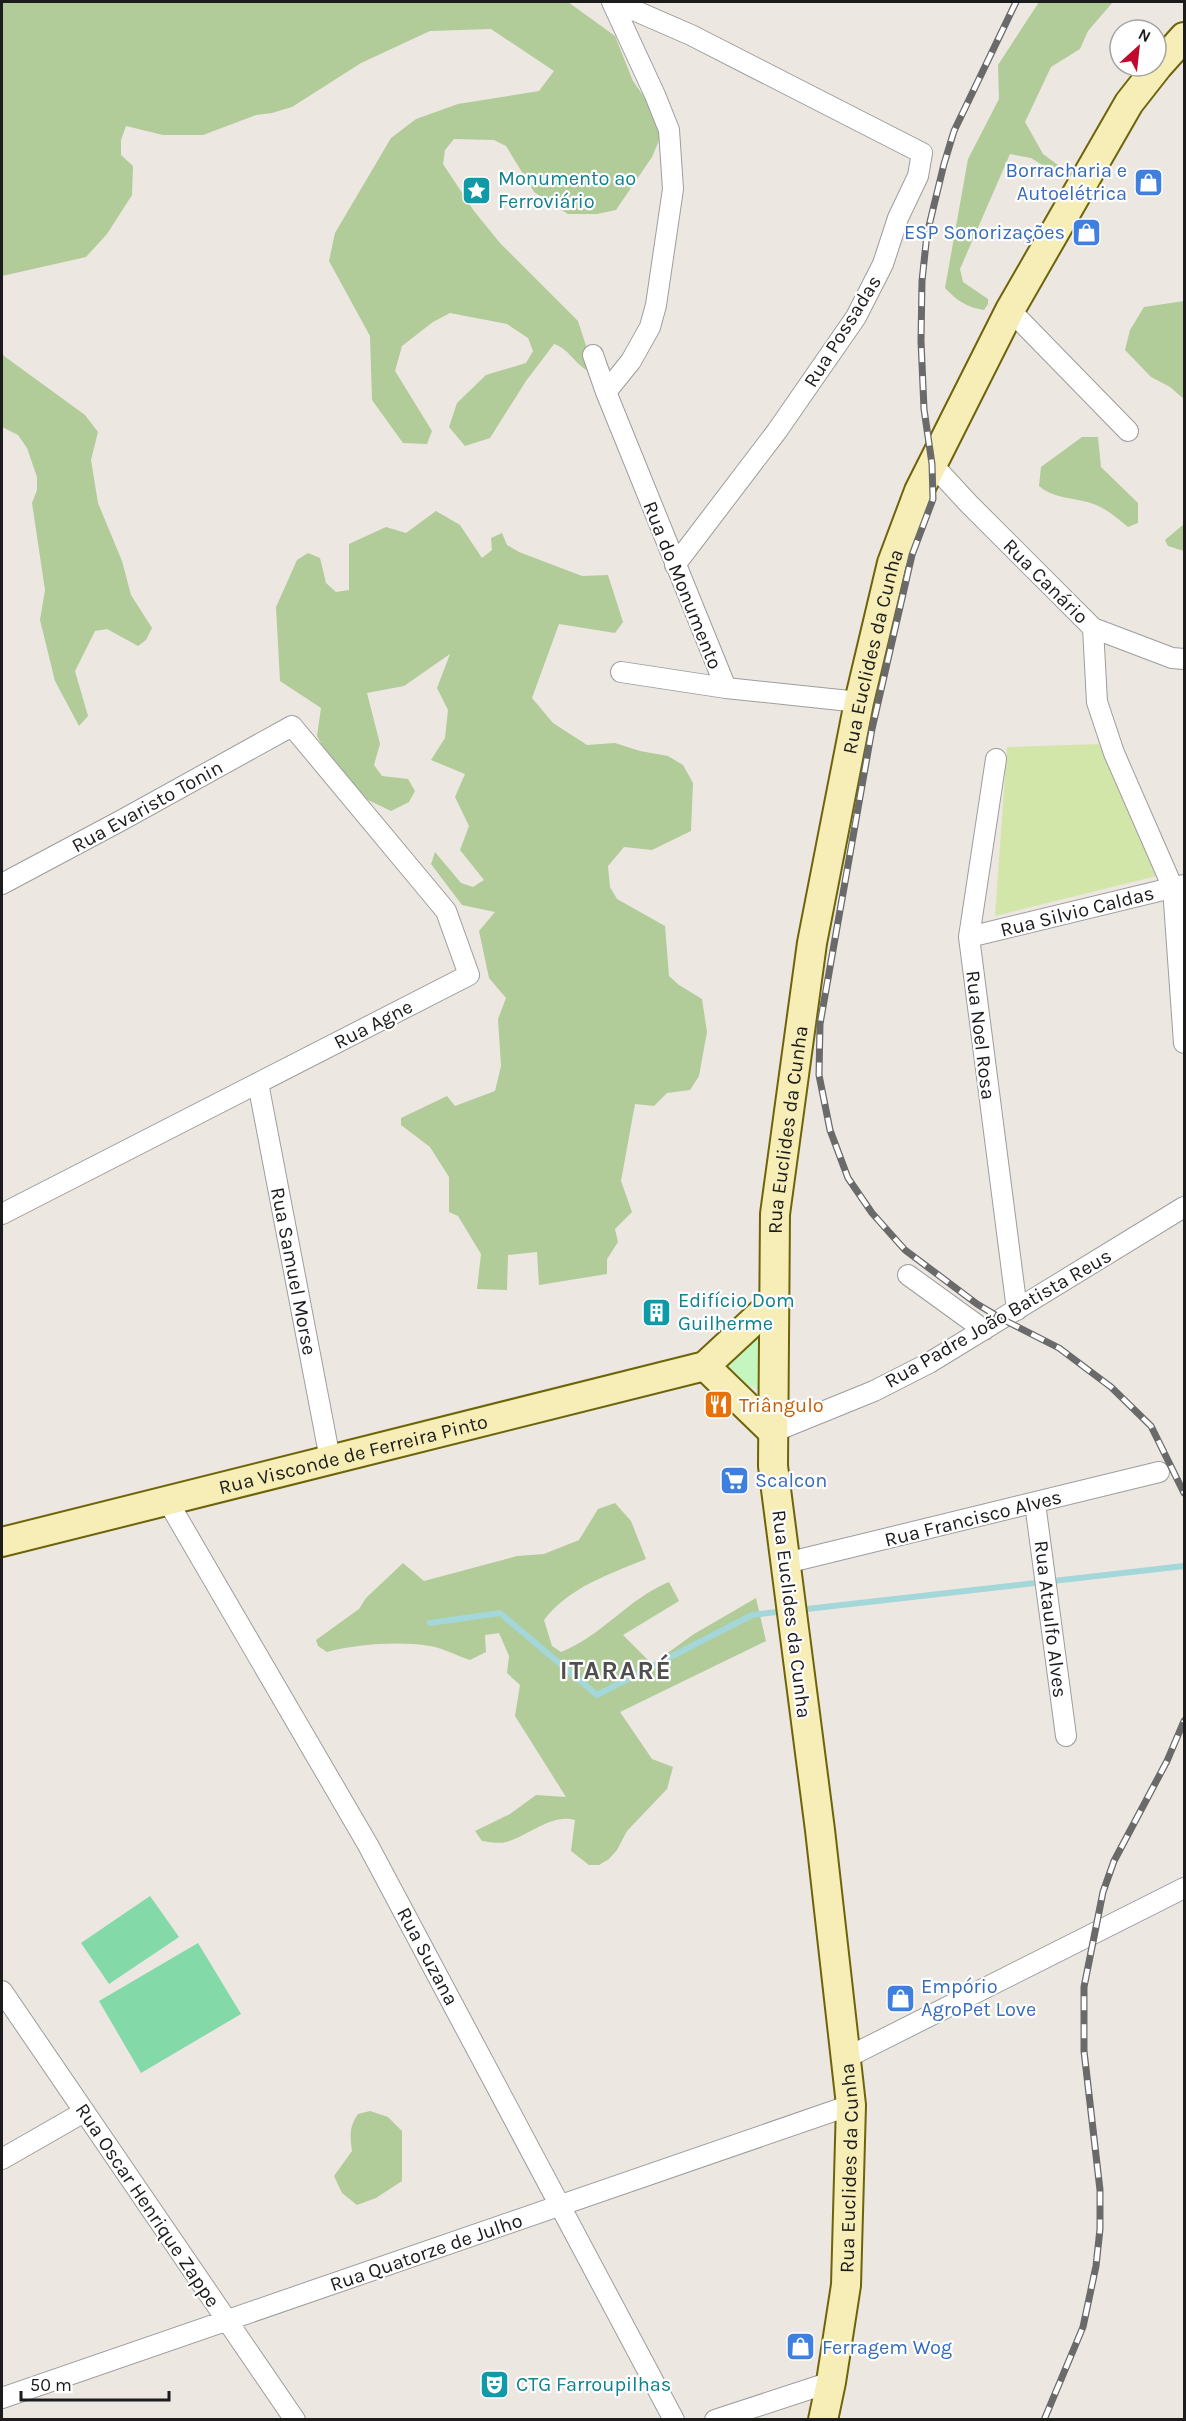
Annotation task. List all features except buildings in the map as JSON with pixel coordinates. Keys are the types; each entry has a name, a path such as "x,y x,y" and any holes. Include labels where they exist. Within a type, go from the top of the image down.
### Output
{"street":[{"path":"606,392 631,361 650,327 657,305 673,189 669,130 613,2"},
{"name":"Rua Possadas","path":"613,2 691,35 922,153 918,176 898,218 883,264 856,317 777,431 675,565"},
{"name":"Rua Euclides da Cunha","path":"823,2420 846,2285 851,2105 820,1830 773,1466 775,1214 812,943 859,702 892,563 919,491 1010,310 1129,103 1158,66 1185,37"},
{"path":"1010,310 1128,431"},
{"name":"Rua do Monumento","path":"593,356 726,688 859,702"},
{"name":"Rua Canário","path":"932,464 1093,628 1172,658 1185,659"},
{"path":"1093,628 1097,702 1114,753 1179,886 1185,1043"},
{"path":"621,672 726,688"},
{"name":"Rua Evaristo Tonin","path":"2,884 292,726"},
{"name":"Rua Agne","path":"2,1214 469,975 447,910 292,726"},
{"name":"Rua Noel Rosa","path":"996,759 969,937 1017,1310"},
{"name":"Rua Silvio Caldas","path":"969,937 1179,886"},
{"name":"Rua Samuel Morse","path":"258,1083 330,1460"},
{"name":"Rua Padre João Batista Reus","path":"773,1432 874,1391 929,1363 1185,1207"},
{"path":"908,1275 984,1330"},
{"name":"Rua Visconde de Ferreira Pinto","path":"3,1538 167,1500 705,1366 775,1301"},
{"path":"705,1366 773,1432"},
{"name":"Rua Francisco Alves","path":"786,1563 1159,1472"},
{"name":"Rua Suzana","path":"167,1500 369,1845 674,2420"},
{"name":"Rua Ataulfo Alves","path":"1035,1503 1066,1736"},
{"path":"846,2058 1185,1888"},
{"name":"Rua Oscar Henrique Zappe","path":"2,1991 295,2420"},
{"name":"Rua Quatorze de Julho","path":"2,2398 851,2105"},
{"path":"2,2159 84,2112"},
{"path":"715,2420 831,2382"}],"green space":[{"path":"2,2 568,2 615,36 633,81 663,124 661,136 652,157 616,210 597,214 568,214 534,192 506,146 494,140 454,139 445,150 443,164 474,211 500,243 578,321 593,367 588,371 564,349 554,344 526,381 490,438 465,446 449,427 457,403 486,375 526,363 533,351 528,338 507,324 450,313 433,322 402,346 395,371 432,431 427,444 403,443 372,400 370,336 329,261 335,233 391,138 416,119 458,104 539,91 554,71 491,29 430,31 361,63 292,107 256,115 203,135 163,135 126,126 121,140 121,155 133,166 132,195 107,234 86,257 2,276"},
{"path":"1039,2 1113,2 1088,31 1080,49 1051,67 1025,122 1043,154 1066,171 1063,178 1031,158 1010,154 960,269 963,282 988,299 984,310 963,303 945,288 968,159 999,99 998,65"},
{"path":"1184,301 1184,399 1170,387 1151,377 1125,350 1130,330 1144,307"},
{"path":"2,351 4,356 85,415 98,432 91,460 98,503 122,561 131,595 152,628 146,640 138,646 107,629 95,631 75,671 88,716 79,726 55,681 40,620 45,590 32,503 37,490 37,477 27,448 18,435 2,427"},
{"path":"1082,437 1098,437 1101,467 1138,503 1138,523 1128,527 1096,505 1054,495 1039,486 1041,467"},
{"path":"436,511 460,525 482,558 492,550 491,538 502,533 507,545 519,552 582,576 608,575 623,622 615,633 559,624 532,698 553,723 587,745 615,743 640,751 668,756 683,765 693,783 691,831 652,850 624,847 608,866 610,887 617,899 665,926 669,976 702,999 707,1032 699,1076 690,1090 667,1093 654,1106 635,1104 621,1181 632,1212 615,1229 618,1242 607,1259 607,1274 539,1285 537,1252 508,1255 507,1290 477,1289 481,1254 458,1216 449,1212 449,1177 430,1147 401,1125 401,1118 447,1096 455,1106 495,1091 501,1066 498,1019 506,998 489,978 479,931 495,912 462,905 431,864 435,852 461,883 473,887 484,880 460,850 469,826 455,797 465,774 431,760 445,738 448,710 437,688 450,654 404,686 367,693 380,744 374,765 382,776 408,779 415,791 409,802 391,811 368,800 340,779 317,736 321,708 280,681 276,607 297,560 308,553 320,558 326,583 336,592 349,590 349,544 386,527 406,533"},
{"path":"1184,524 1184,551 1168,546 1165,540"},
{"path":"1099,744 1120,793 1161,875 995,916 1007,747"},
{"path":"765,1329 767,1394 715,1369"},
{"path":"615,1503 631,1521 646,1559 604,1576 578,1590 554,1609 544,1620 552,1646 561,1652 576,1645 590,1637 641,1597 669,1582 679,1601 623,1635 652,1664 694,1634 756,1598 766,1641 620,1712 652,1759 673,1767 667,1789 627,1831 617,1850 609,1859 599,1865 589,1865 571,1851 575,1820 549,1822 506,1842 482,1841 475,1831 510,1814 536,1795 566,1797 515,1716 520,1685 507,1673 509,1656 499,1633 485,1635 486,1652 470,1660 435,1647 417,1644 365,1645 327,1652 318,1646 316,1640 359,1609 366,1598 403,1563 424,1581 517,1556 544,1554 579,1540 598,1509"},
{"path":"150,1896 179,1937 109,1984 81,1943"},
{"path":"198,1943 241,2014 141,2073 99,2001"},
{"path":"370,2111 388,2117 402,2131 402,2181 376,2198 357,2205 342,2193 334,2176 352,2151 351,2132 355,2119 358,2114"}],"waterway":[{"path":"798,1610 1184,1566"},
{"path":"430,1623 500,1613 597,1695 752,1615 785,1611"}],"railway":[{"path":"1016,2 954,131 927,234 922,281 921,341 924,409 932,464 933,499 912,555 872,729 820,1024 819,1075 830,1130 848,1178 872,1213 905,1250 977,1304 1059,1348 1111,1387 1151,1426 1184,1493"},
{"path":"1044,2420 1083,2327 1096,2266 1100,2229 1100,2190 1084,2051 1084,1987 1103,1892 1114,1861 1167,1761 1184,1721"}],"place":[{"name":"Borracharia e Autoelétrica","path":"1148,182"},
{"name":"Monumento ao Ferroviário","path":"477,190"},
{"name":"ESP Sonorizações","path":"1086,232"},
{"name":"Edifício Dom Guilherme","path":"657,1312"},
{"name":"Triângulo","path":"718,1405"},
{"name":"Scalcon","path":"734,1480"},
{"name":"Empório AgroPet Love","path":"900,1998"},
{"name":"Ferragem Wog","path":"801,2347"},
{"name":"CTG Farroupilhas","path":"495,2384"}],"district":[{"name":"ITARARÉ","path":"616,1670"}]}
